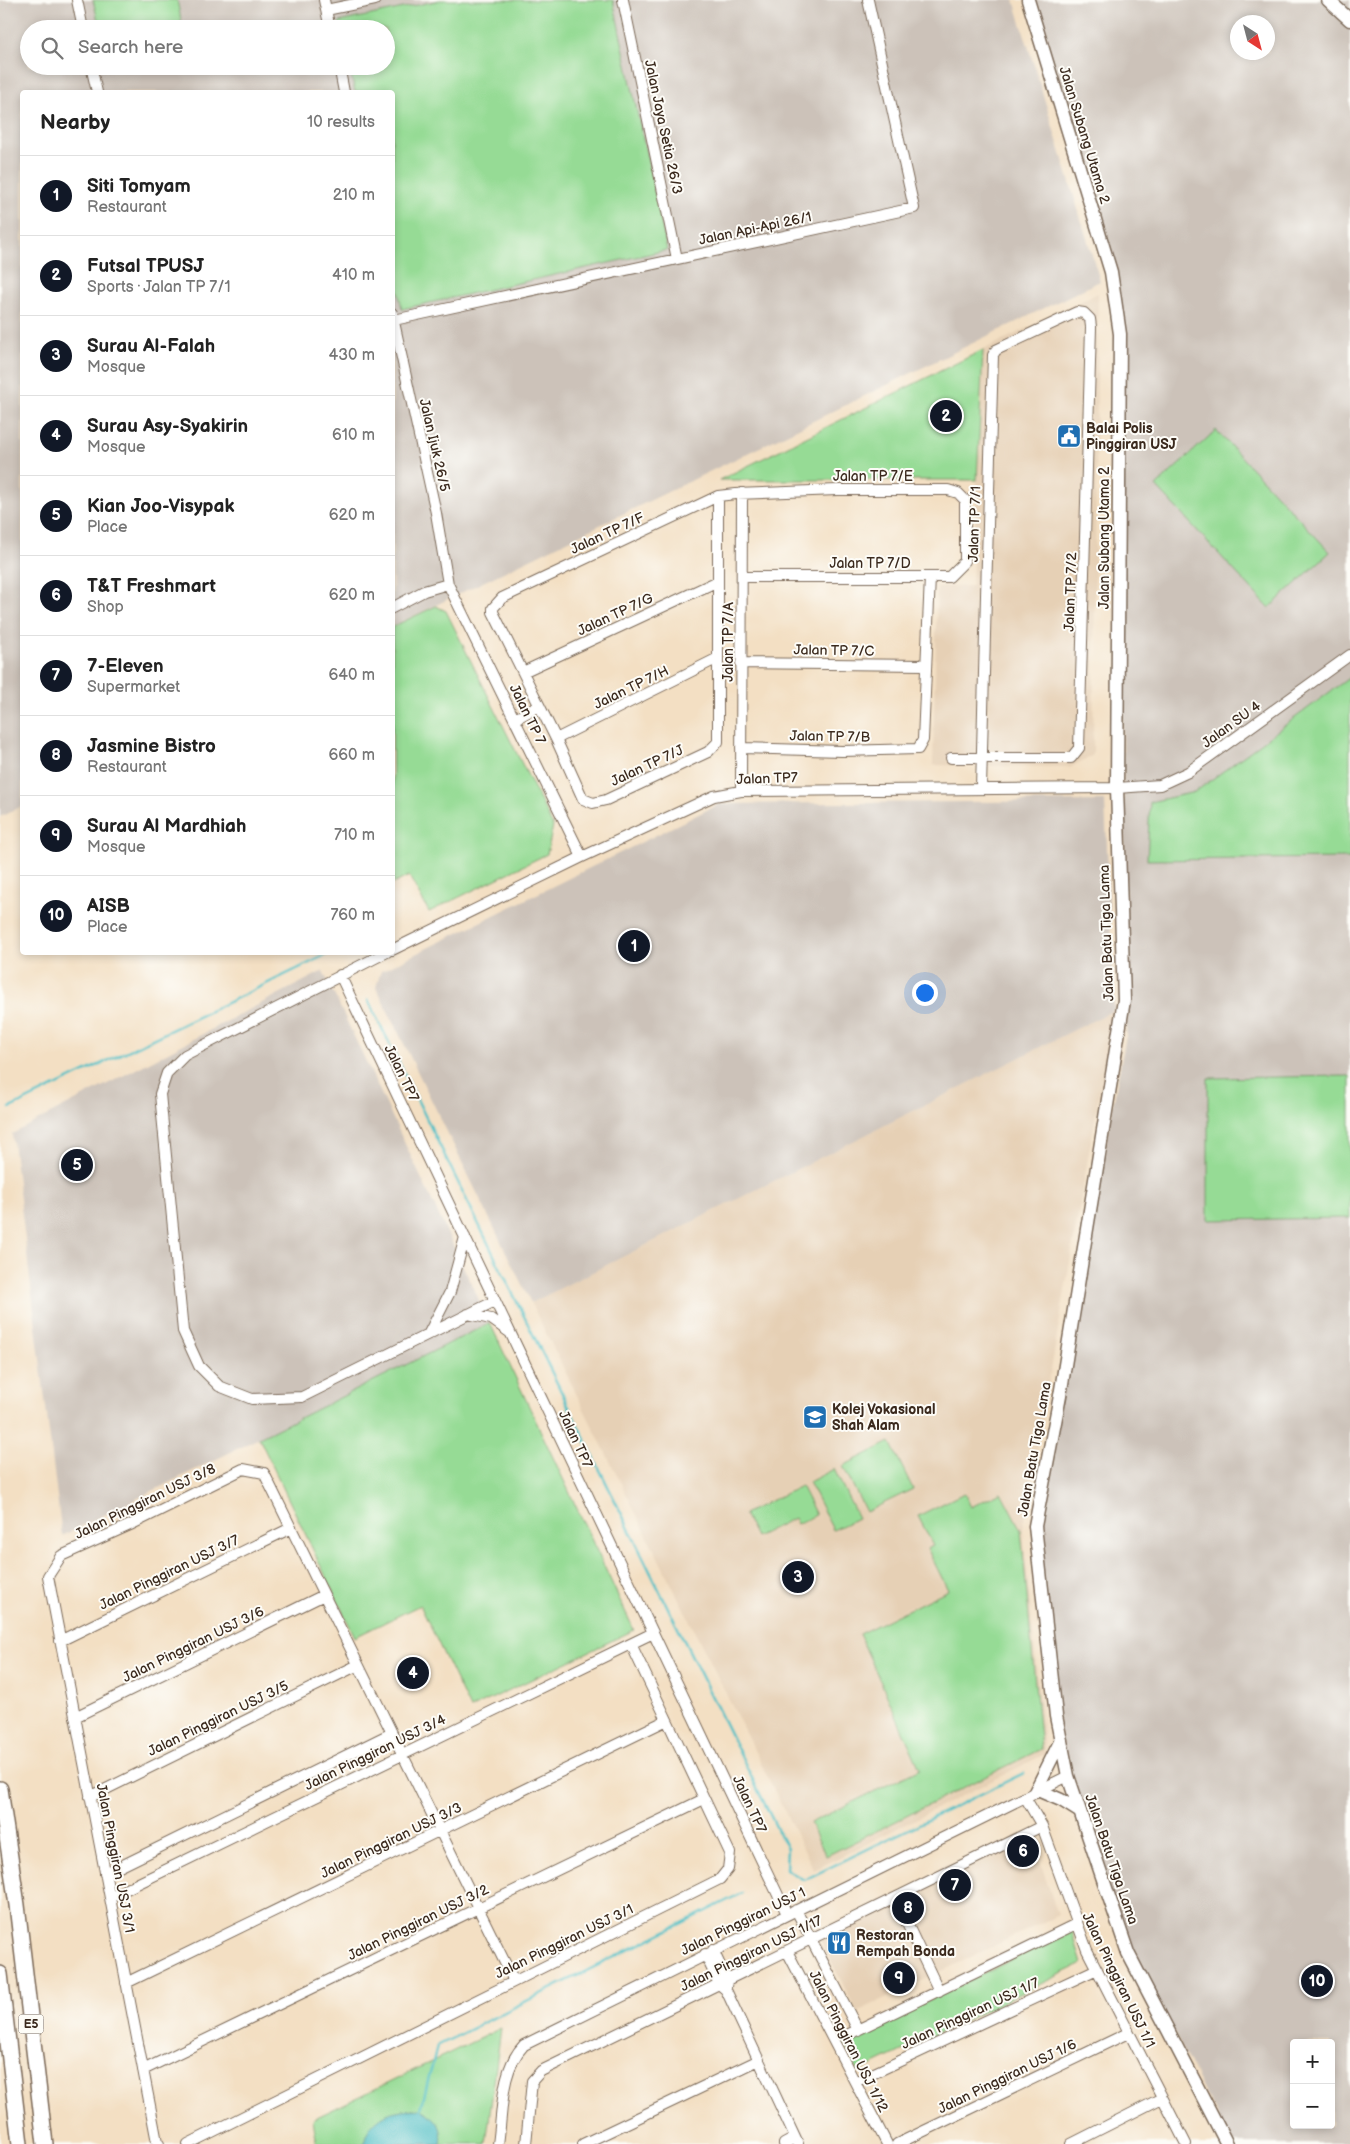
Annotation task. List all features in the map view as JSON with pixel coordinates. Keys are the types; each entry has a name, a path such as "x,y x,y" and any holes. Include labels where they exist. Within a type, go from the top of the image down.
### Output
{"highway":[{"name":"E5","path":"0,1790 17,1904 45,2144"},
{"name":"E5","path":"0,1974 20,2144"}],"main road":[{"name":"Jalan Subang Utama 2","path":"1028,0 1111,272 1120,334 1117,788"},
{"path":"1328,0 1350,20"},
{"name":"Jalan Batu Tiga Lama","path":"1117,788 1124,1000 1060,1396 1036,1526 1056,1716 1068,1776 1128,1953 1227,2144"},
{"path":"1061,1740 1033,1793 1061,1800 1080,1812"}],"street":[{"path":"77,0 81,20"},
{"path":"328,20 325,5 375,0"},
{"name":"Jalan Jaya Setia 26/3","path":"624,0 677,259"},
{"name":"Jalan Api-Api 26/1","path":"395,317 914,208 868,0"},
{"path":"93,75 97,90"},
{"path":"341,75 344,90"},
{"name":"Jalan TP 7/1","path":"980,789 993,355 996,350 1077,312"},
{"name":"Jalan TP 7/2","path":"951,758 1071,758 1079,748 1091,327 1090,319 1087,315 1077,312"},
{"name":"Jalan Ijuk 26/5","path":"395,326 436,513 448,584"},
{"name":"Jalan TP 7/E","path":"742,494 836,490 948,490 958,493 965,500 966,535"},
{"name":"Jalan TP 7/F","path":"524,672 493,612 493,608 502,598 718,496 742,494"},
{"name":"Jalan TP 7/A","path":"741,791 742,494"},
{"path":"718,496 718,658"},
{"name":"Jalan TP 7/D","path":"742,577 949,577 965,561 966,535"},
{"path":"925,665 930,577"},
{"name":"Jalan TP 7/G","path":"524,672 718,581"},
{"path":"395,606 424,591 448,584"},
{"name":"Jalan TP 7","path":"448,584 582,857"},
{"name":"Jalan SU 4","path":"1117,788 1160,785 1188,772 1350,655"},
{"name":"Jalan TP 7/H","path":"556,739 718,658"},
{"name":"Jalan TP 7/J","path":"556,739 583,799 593,803 606,800 708,752 718,742 718,658"},
{"name":"Jalan TP 7/C","path":"741,663 925,665"},
{"name":"Jalan TP 7/B","path":"741,748 918,749 923,740 925,665"},
{"path":"524,672 556,739"},
{"path":"515,719 539,706"},
{"name":"Jalan TP7","path":"395,949 582,857 714,796 741,791 1117,788"},
{"path":"381,955 185,1054 166,1073 160,1094 183,1331 198,1366 219,1386 252,1399 302,1397 495,1301"},
{"name":"Jalan TP7","path":"340,975 653,1633 792,1912 811,1939 858,2030"},
{"path":"430,1333 450,1292 465,1238"},
{"path":"468,1314 491,1319 510,1333"},
{"name":"Jalan Pinggiran USJ 3/8","path":"48,1576 61,1556 130,1525 243,1469 264,1473 291,1528"},
{"path":"291,1528 514,1981"},
{"name":"Jalan Pinggiran USJ 3/7","path":"60,1642 291,1528"},
{"name":"Jalan Pinggiran USJ 3/1","path":"48,1576 157,2142 160,2144"},
{"name":"Jalan Pinggiran USJ 3/6","path":"75,1717 324,1595"},
{"name":"Jalan Pinggiran USJ 3/4","path":"110,1897 653,1633"},
{"name":"Jalan Pinggiran USJ 3/1","path":"188,2144 720,1879 728,1869 730,1854 631,1644"},
{"name":"Jalan Pinggiran USJ 3/5","path":"90,1796 358,1665"},
{"name":"Jalan Pinggiran USJ 3/3","path":"126,1983 667,1720"},
{"name":"Jalan Pinggiran USJ 3/4","path":"105,1874 392,1733"},
{"name":"Jalan Pinggiran USJ 1","path":"498,2144 508,2069 515,2055 524,2045 1068,1776"},
{"name":"Jalan Pinggiran USJ 1/1","path":"1033,1793 1042,1826 1076,1924 1128,2033 1186,2144"},
{"name":"Jalan Pinggiran USJ 3/2","path":"143,2070 704,1799"},
{"name":"Jalan Pinggiran USJ 1/17","path":"526,2144 532,2081 541,2071 724,1985 811,1939 1042,1826"},
{"path":"894,1898 939,1990"},
{"path":"845,2036 1076,1924"},
{"name":"Jalan Pinggiran USJ 1/12","path":"787,1951 887,2144"},
{"path":"709,1952 796,2141 784,2144"},
{"name":"Jalan Pinggiran USJ 1/7","path":"855,2082 1097,1969"},
{"name":"Jalan Pinggiran USJ 1/6","path":"897,2144 1128,2033"},
{"path":"583,2144 759,2060"},
{"path":"1072,2144 1162,2098"}],"shaded area":[{"path":"0,0 1014,0 1100,281 395,625 395,90 20,90 20,807 0,817"},
{"path":"1028,0 1350,0 1350,2144 1231,2144 1122,1932 1057,1763 1032,1526 1126,1036 1115,274"},
{"path":"1098,293 1093,755 1071,767 933,765 937,587 972,586 983,350"},
{"path":"1105,801 1114,1010 531,1303 376,987 381,971 719,804"},
{"path":"323,971 490,1323 62,1536 12,1134"},
{"name":"Kolej Vokasional Shah Alam","path":"1114,1010 1023,1530 1045,1754 814,1870 531,1303"},
{"path":"1032,1837 1058,1915 857,2012 820,1940"}],"green space":[{"path":"93,0 177,0 181,20 98,20"},
{"path":"440,0 613,0 667,250 402,309 395,278 395,90 355,90 351,75 395,75 395,20 348,20"},
{"path":"983,350 977,480 719,480"},
{"path":"1216,430 1330,552 1269,608 1156,486"},
{"path":"436,606 446,611 553,826 547,854 429,912 409,876 395,883 395,626"},
{"path":"1350,677 1350,858 1147,860 1150,802 1195,792"},
{"path":"1350,1076 1350,1218 1208,1220 1208,1078"},
{"path":"490,1323 634,1630 470,1709 420,1605 355,1637 259,1438"},
{"path":"890,1442 913,1489 866,1512 843,1466"},
{"path":"834,1469 858,1518 833,1530 809,1482"},
{"path":"801,1486 816,1515 797,1524 794,1518 756,1537 744,1514"},
{"path":"1001,1492 1021,1530 1041,1749 826,1856 810,1823 920,1769 859,1634 948,1590 927,1548 933,1545 918,1516 964,1493 971,1507"},
{"path":"1072,1930 1082,1964 858,2072 844,2042"},
{"path":"501,2028 486,2144 317,2144 313,2119"}],"water":[{"path":"421,2109 431,2115 438,2123 442,2138 441,2144 365,2144 365,2138 370,2127 380,2118 391,2112"}],"waterway":[{"path":"10,1108 326,955"},
{"path":"368,1000 787,1849 786,1869 804,1880 1024,1773"},
{"path":"421,2109 437,2046 742,1893"}],"place":[{"name":"Futsal TPUSJ","path":"946,416"},
{"name":"Balai Polis Pinggiran USJ","path":"1069,436"},
{"name":"Siti Tomyam","path":"634,946"},
{"name":"Kian Joo-Visypak","path":"77,1165"},
{"name":"Kolej Vokasional Shah Alam","path":"815,1417"},
{"name":"Surau Al-Falah","path":"798,1577"},
{"name":"Surau Asy-Syakirin","path":"413,1673"},
{"name":"T&T Freshmart","path":"1023,1851"},
{"name":"7-Eleven","path":"955,1885"},
{"name":"Jasmine Bistro","path":"908,1908"},
{"name":"Restoran Rempah Bonda","path":"839,1943"},
{"name":"Surau Al Mardhiah","path":"899,1978"},
{"name":"AISB","path":"1317,1981"}]}
